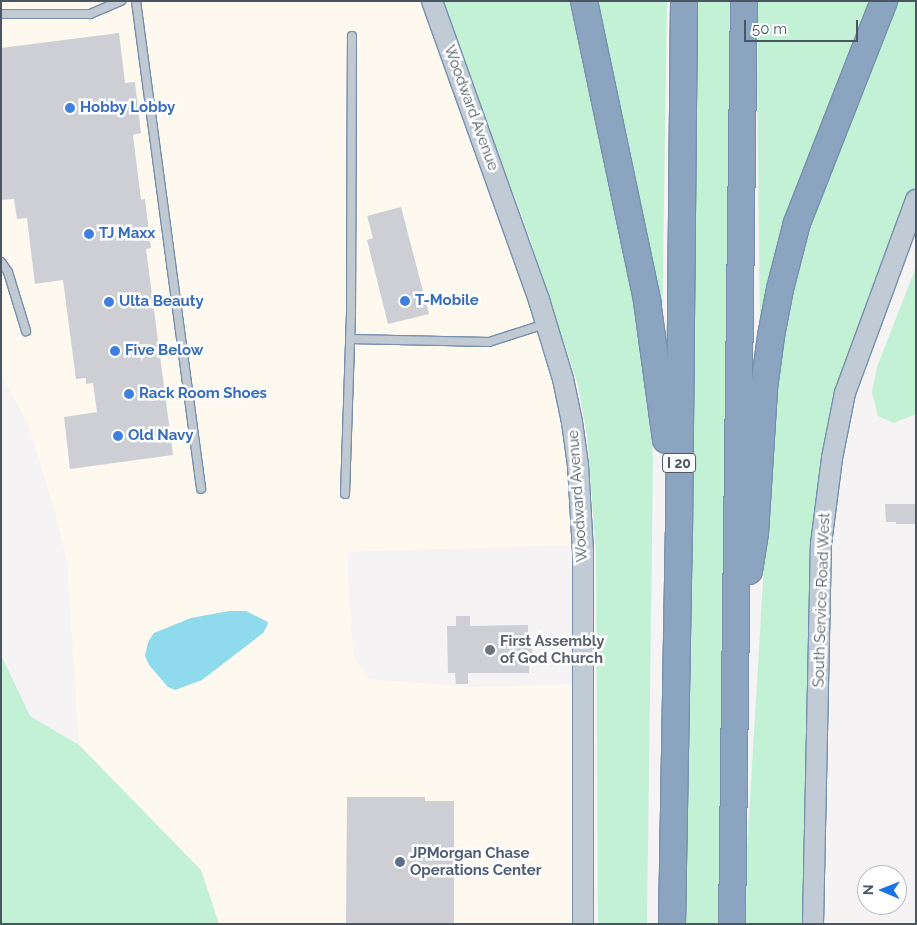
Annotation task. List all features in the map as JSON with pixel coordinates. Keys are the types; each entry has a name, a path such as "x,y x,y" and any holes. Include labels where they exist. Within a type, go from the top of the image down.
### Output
{"highway":[{"path":"584,1 647,301 679,533"},
{"name":"I 20","path":"672,924 679,533 684,1"},
{"path":"732,924 744,1"},
{"path":"735,661 755,534 764,388 770,336 780,289 797,223 884,1"}],"main road":[{"name":"Woodward Avenue","path":"432,1 546,324 563,379 572,422 579,474 583,552 583,924"},
{"name":"South Service Road West","path":"813,924 821,544 832,458 845,392 916,200"}],"lane":[{"path":"1,14 90,14 121,1"},
{"path":"136,1 201,488"},
{"path":"345,494 350,339 352,36"},
{"path":"1,262 8,272 26,331"},
{"path":"350,339 489,342 546,324"}],"shaded area":[{"path":"1,1 425,1 530,300 558,392 568,446 575,545 347,552 353,654 368,679 471,687 575,684 576,924 219,924 201,870 79,745 67,561 54,508 28,424 1,375"}],"green space":[{"path":"439,1 574,1 640,336 649,407 653,459 647,924 598,924 596,552 587,435 578,385 526,227 499,155 479,112"},
{"path":"590,1 667,1 662,340"},
{"path":"693,1 732,1 720,924 681,924"},
{"path":"758,1 877,1 760,328 757,82"},
{"path":"895,1 916,1 916,184 861,318 835,407 807,924 746,924 747,849 775,382 793,284 816,209"},
{"path":"916,267 916,414 894,423 878,416 872,392 877,367"},
{"path":"1,655 30,716 79,745 201,870 219,924 1,924"}],"water":[{"path":"229,611 246,611 268,622 267,626 263,633 202,680 175,690 168,687 149,665 145,656 148,642 154,633 191,618"}],"building":[{"path":"119,33 125,83 135,82 141,133 133,135 141,200 145,199 151,248 146,249 173,455 70,469 64,417 97,412 93,383 86,384 86,378 76,379 63,280 35,284 27,218 17,219 14,199 1,200 1,48"},
{"path":"401,207 429,314 388,324 367,240 373,238 367,216"},
{"path":"885,504 916,504 916,524 886,522"},
{"name":"First Assembly of God Church","path":"456,616 470,616 470,626 528,625 528,640 532,640 532,659 529,659 529,673 468,673 468,684 456,684 455,673 448,673 447,626 456,626"},
{"name":"JPMorgan Chase Operations Center","path":"347,797 425,797 425,801 454,801 454,924 346,924"}],"place":[{"name":"Hobby Lobby","path":"70,108"},
{"name":"TJ Maxx","path":"89,234"},
{"name":"T-Mobile","path":"405,301"},
{"name":"Ulta Beauty","path":"109,302"},
{"name":"Five Below","path":"115,351"},
{"name":"Rack Room Shoes","path":"129,394"},
{"name":"Old Navy","path":"118,436"},
{"name":"First Assembly of God Church","path":"490,650"},
{"name":"JPMorgan Chase Operations Center","path":"400,862"}]}
